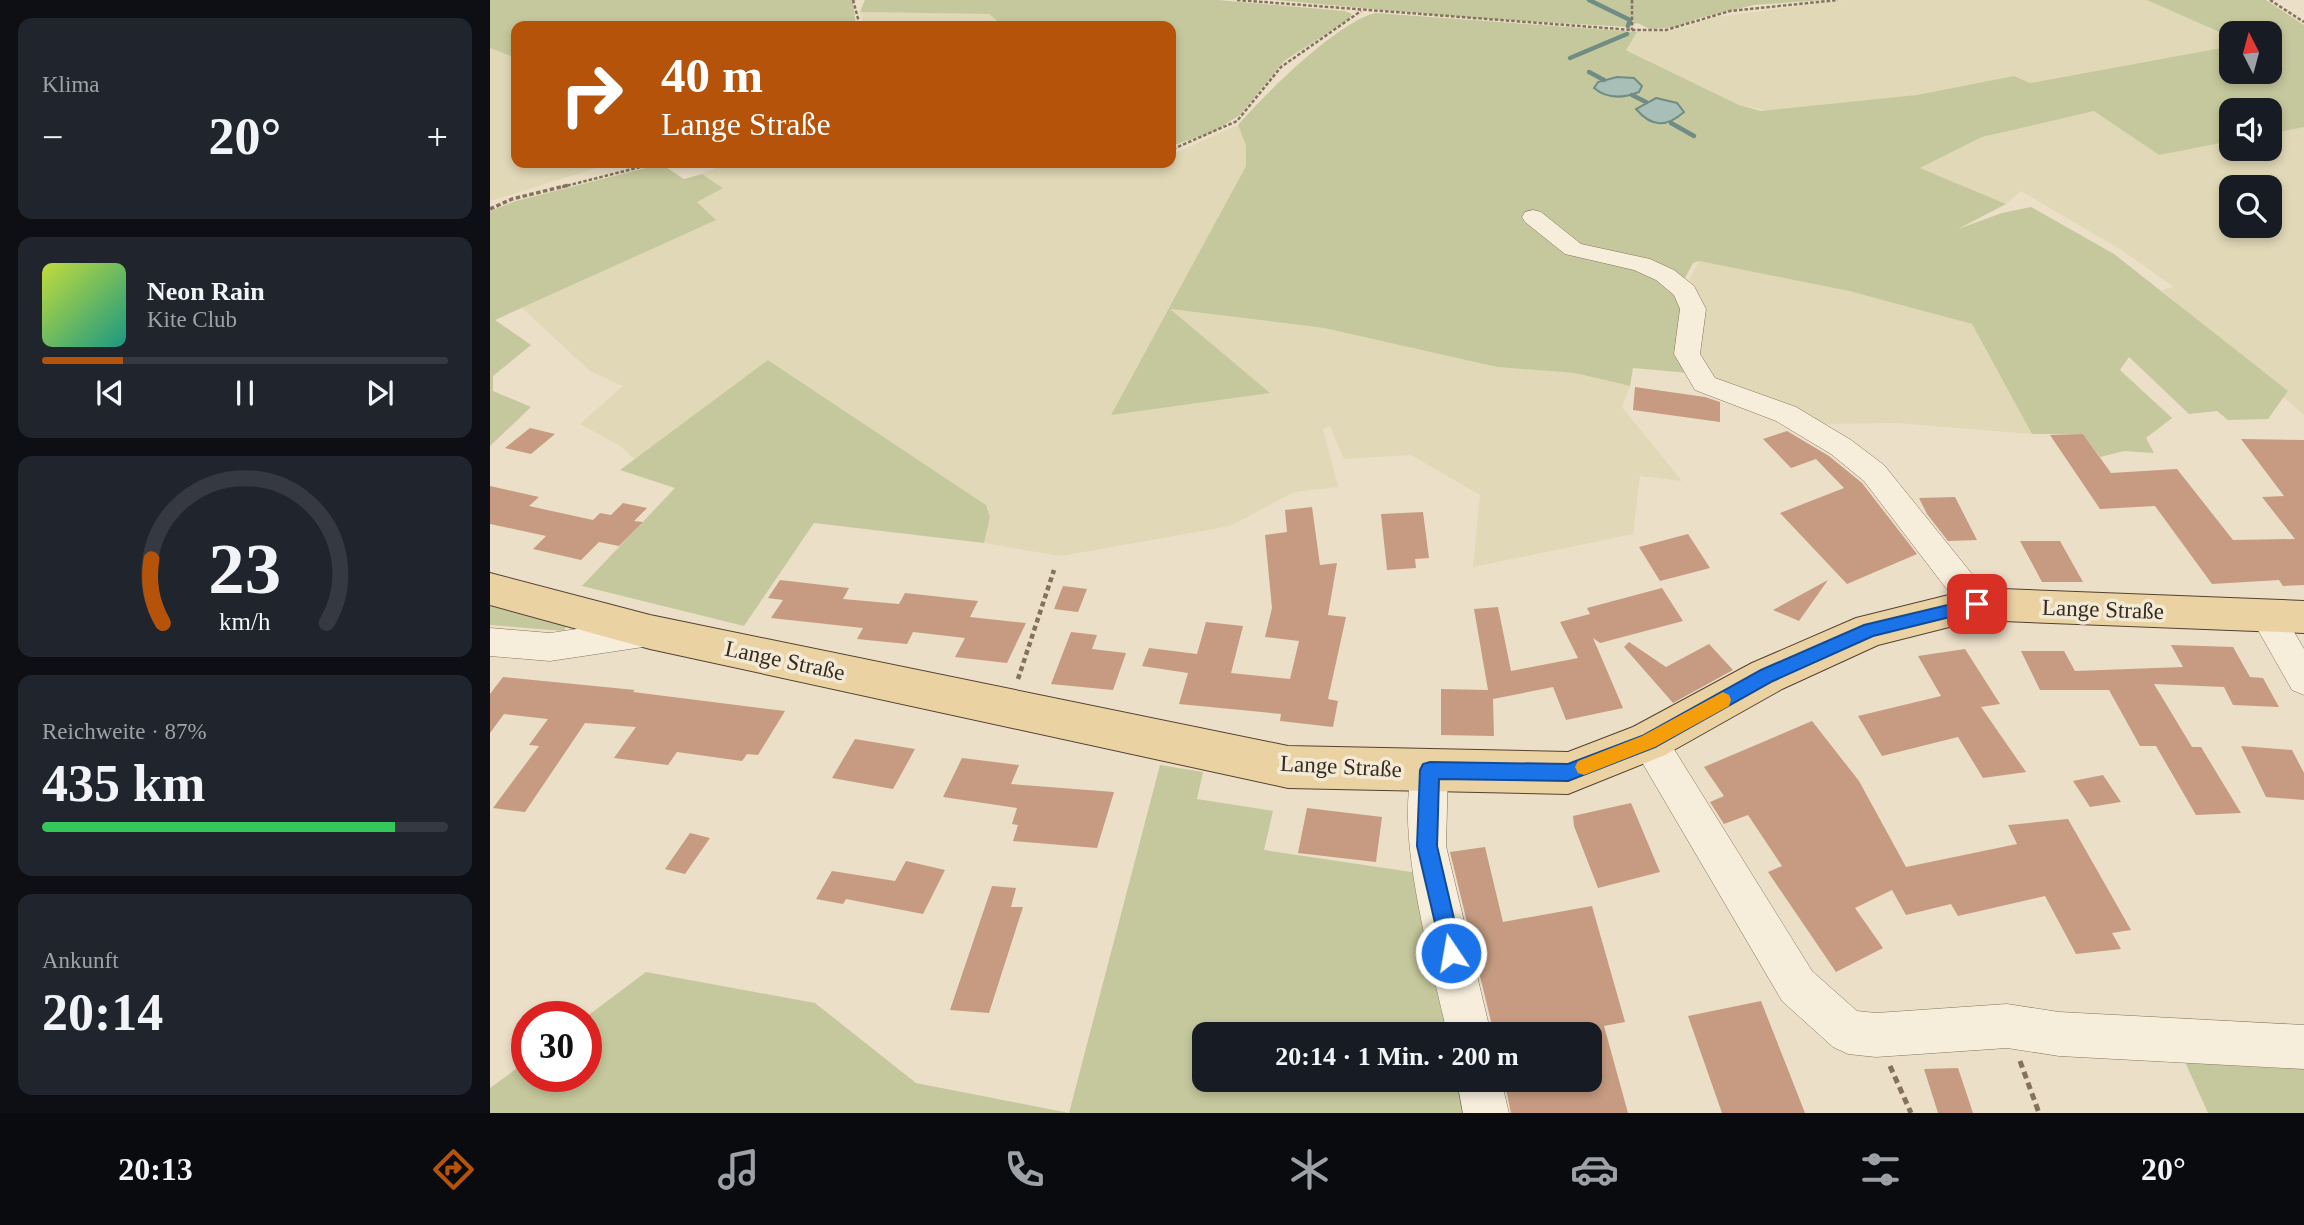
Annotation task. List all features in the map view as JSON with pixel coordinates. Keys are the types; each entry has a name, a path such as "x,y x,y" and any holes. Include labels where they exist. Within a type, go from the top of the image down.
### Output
{"main road":[{"name":"Lange Straße","path":"490,589 650,632 1288,767 1568,773 1648,741 1767,676 1870,630 1977,604 2285,616"}],"street":[{"path":"1533,218 1573,248 1642,264 1665,275 1685,291 1693,309 1687,354 1705,384 1786,414 1841,447 1874,473 1977,604"},
{"path":"2285,616 2304,680"},
{"name":"Lange Straße","path":"490,642 550,647 650,632"},
{"path":"1648,741 1797,986 1848,1032 1876,1035 2007,1026 2059,1034 2304,1047"},
{"path":"1430,770 1427,846 1466,1022"},
{"path":"1482,1092 1486,1113"}],"path":[{"path":"853,0 859,21"},
{"path":"856,5 862,0"},
{"path":"1237,0 1632,30 1667,30 1730,11 1838,0"},
{"path":"1632,0 1632,30"},
{"path":"2270,0 2304,22"},
{"path":"1176,148 1237,121 1282,66 1362,11"},
{"path":"490,209 512,199 636,168"},
{"path":"1008,708 1054,570"},
{"path":"2007,1026 2039,1113"},
{"path":"1876,1035 1911,1113"}],"shaded area":[{"path":"1845,0 2150,0 2219,31 2219,48 2030,83 2014,76 1917,95 1774,112 1739,105 1626,49 1637,32 1672,31 1716,17"},
{"path":"860,12 989,14 997,21 863,21"},
{"path":"490,48 511,56 511,168 596,168 490,201"},
{"path":"2094,110 2159,155 2219,143 2219,161 2282,161 2282,132 2304,127 2304,415 2162,290 2174,287 2123,251 2021,191 2006,204 1920,168 1982,137"},
{"path":"1238,125 1246,146 1246,166 1169,309 1324,328 1497,367 1575,373 1630,386 1622,407 1682,481 1640,476 1633,534 1473,567 1480,495 1411,455 1344,459 1330,426 1323,429 1338,487 1294,492 1230,526 1061,556 984,543 990,517 986,505 769,360 635,459 620,446 580,424 623,386 590,371 522,308 715,220 696,202 722,187 702,174 716,168 1176,168 1176,152","holes":["1168,309 1269,393 1111,415"]},
{"path":"1699,261 1849,291 1972,324 2032,434 1897,423 1816,424 1723,386 1701,369 1686,286"}],"green space":[{"path":"490,0 856,0 853,3 855,21 511,21 511,56 490,48"},
{"path":"865,0 1218,0 1345,11 1352,14 1349,19 1284,61 1240,115 1213,132 1176,144 1176,21 997,21 989,14 860,12"},
{"path":"1275,0 1824,0 1754,5 1699,18 1676,27 1650,29 1637,23 1628,27 1472,18"},
{"path":"2147,0 2266,0 2304,25 2304,127 2282,132 2282,98 2219,98 2219,143 2159,155 2094,111 1982,137 1920,168 2006,204 1958,229 2002,213 2031,207 2114,254 2288,391 2268,419 2228,420 2217,411 2189,414 2129,357 2120,370 2172,418 2146,438 2154,453 2124,451 2100,457 2083,434 2032,434 1972,324 1849,291 1699,261 1693,263 1682,284 1668,273 1639,260 1574,245 1539,218 1534,220 1568,251 1634,264 1660,274 1679,290 1687,303 1683,336 1689,373 1633,368 1630,386 1575,373 1497,367 1324,328 1170,309 1270,393 1111,415 1246,166 1246,146 1238,125 1303,60 1342,29 1376,13 1637,32 1626,50 1739,105 1761,111 1917,95 2014,76 2030,83 2219,48 2219,84 2282,84 2282,21 2219,21 2219,32"},
{"path":"645,168 667,168 684,179 702,174 723,188 697,202 716,220 495,320 531,345 493,376 493,391 531,407 490,446 490,211 516,201"},
{"path":"768,360 986,505 990,517 984,543 814,523 744,626 582,586 675,488 620,470"},
{"path":"490,602 568,622 564,631 490,625"},
{"path":"1160,765 1203,772 1197,799 1273,811 1264,850 1418,873 1452,1022 1192,1022 1192,1092 1468,1092 1473,1113 1069,1113"},
{"path":"646,972 815,1003 916,1083 1069,1113 490,1113 490,1088 511,1073 511,1092 602,1092 602,1005"},
{"path":"2181,1053 2304,1054 2304,1113 2208,1113"}],"water":[{"path":"1617,77 1634,78 1642,86 1639,92 1616,96 1604,94 1594,88 1598,82"},
{"path":"1656,98 1677,103 1684,112 1666,123 1648,120 1636,109"}],"building":[{"path":"1635,387 1705,397 1720,402 1720,422 1633,410"},
{"path":"530,428 555,434 531,454 505,448"},
{"path":"1787,431 1829,456 1862,483 1917,554 1847,584 1780,513 1844,488 1816,459 1791,468 1763,439"},
{"path":"2083,434 2111,473 2177,469 2233,540 2295,539 2262,497 2284,496 2241,439 2304,440 2304,585 2283,586 2279,580 2212,584 2155,506 2100,509 2050,435"},
{"path":"490,486 539,497 529,506 593,520 600,513 611,515 623,503 647,508 634,521 643,522 619,546 599,542 581,560 533,549 546,536 490,524"},
{"path":"1955,497 1977,540 1948,541 1927,514 1919,498"},
{"path":"1312,507 1320,565 1337,563 1328,615 1346,617 1328,699 1338,701 1333,727 1280,721 1281,714 1179,704 1188,673 1142,666 1149,648 1197,654 1206,622 1243,626 1231,673 1290,679 1299,641 1265,637 1272,608 1265,535 1287,532 1285,510"},
{"path":"1423,512 1429,558 1415,559 1416,568 1387,570 1381,514"},
{"path":"1688,534 1710,568 1660,581 1639,547"},
{"path":"2020,541 2060,541 2083,582 2042,582"},
{"path":"780,580 849,588 843,599 899,604 905,593 978,601 970,617 1026,623 1007,663 955,657 965,638 913,632 907,644 857,639 863,628 771,618 783,600 768,598"},
{"path":"1828,580 1799,621 1773,610"},
{"path":"1063,586 1087,589 1078,612 1054,609"},
{"path":"1662,588 1683,621 1600,643 1593,638 1623,708 1566,720 1553,687 1493,699 1494,736 1441,735 1441,689 1488,690 1474,609 1498,607 1511,671 1578,658 1560,622 1590,614 1587,608"},
{"path":"1071,632 1097,635 1092,649 1126,653 1113,690 1051,684"},
{"path":"1629,642 1666,667 1709,644 1733,670 1673,703 1624,647"},
{"path":"2171,645 2233,647 2250,677 2263,678 2279,707 2233,705 2224,687 2154,684 2192,747 2201,747 2241,813 2196,815 2156,746 2140,746 2109,690 2040,690 2021,651 2064,651 2075,671 2183,667"},
{"path":"1965,649 2000,704 1981,707 2026,772 1983,778 1958,737 1882,756 1858,716 1941,696 1918,656"},
{"path":"503,677 635,690 633,692 785,711 758,755 747,754 742,761 677,752 668,765 614,758 636,727 585,723 525,812 493,808 539,746 529,745 548,719 504,714 490,733 490,694"},
{"path":"1812,721 1859,781 1906,867 2017,844 2008,825 2068,819 2131,930 2112,933 2121,949 2076,954 2045,896 1958,916 1951,904 1906,915 1892,890 1855,908 1883,948 1836,972 1768,872 1782,866 1748,815 1724,824 1710,802 1724,796 1704,767"},
{"path":"855,739 915,749 893,789 832,778"},
{"path":"2241,746 2292,750 2304,773 2304,800 2266,797"},
{"path":"962,758 1019,765 1011,784 1114,792 1097,848 1013,841 1018,825 1012,824 1017,808 943,797"},
{"path":"2103,775 2121,802 2090,807 2073,781"},
{"path":"1631,803 1660,872 1598,888 1574,826 1573,816"},
{"path":"1307,808 1382,817 1376,862 1298,853"},
{"path":"690,833 710,838 685,874 665,869"},
{"path":"1485,847 1503,922 1592,906 1625,1022 1604,1026 1628,1113 1511,1113 1507,1092 1602,1092 1602,1022 1491,1022 1450,852"},
{"path":"906,861 945,870 923,914 846,899 843,904 816,899 832,871 895,881"},
{"path":"992,886 1016,888 1011,907 1023,907 989,1013 950,1010"},
{"path":"1761,1001 1805,1113 1722,1113 1688,1016"},
{"path":"1958,1068 1973,1113 1938,1113 1924,1069"}],"waterway":[{"path":"1589,0 1630,20 1628,26"},
{"path":"1570,58 1627,34"},
{"path":"1589,72 1604,80"},
{"path":"1632,95 1646,102"},
{"path":"1671,123 1694,136"}],"slow traffic":[{"path":"1584,767 1648,741 1723,700"}],"route":[{"path":"1451,953 1427,846 1430,770 1568,773 1648,741 1767,676 1870,630 1977,604"}]}
